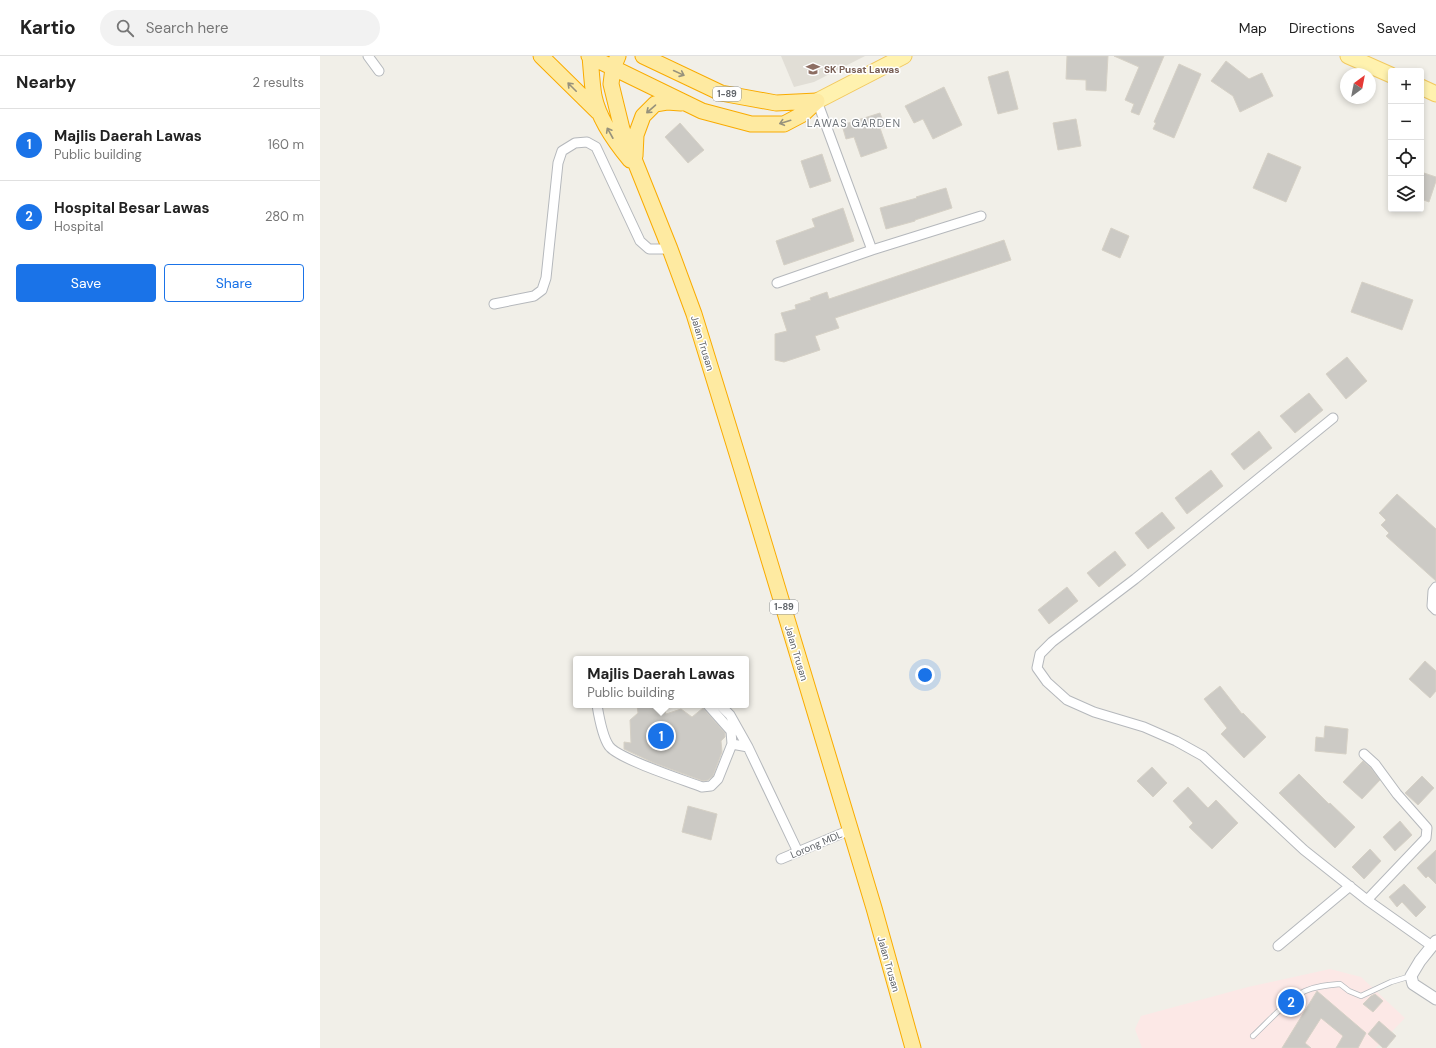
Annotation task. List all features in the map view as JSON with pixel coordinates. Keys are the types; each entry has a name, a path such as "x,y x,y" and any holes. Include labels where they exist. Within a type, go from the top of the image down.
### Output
{"highway":[{"path":"541,56 600,114"},
{"name":"Jalan Trusan","path":"637,165 615,142 600,114 594,96 590,56 615,62 702,111 751,124 784,124 803,114 818,101"},
{"name":"Jalan Trusan","path":"643,56 721,93 776,103 818,101"},
{"name":"Jalan Trusan","path":"615,62 611,84 612,94 622,128 697,322 874,908 913,1048"},
{"path":"637,165 636,135 643,116 655,104 667,102 688,104"}],"main road":[{"name":"Jalan Trusan","path":"818,101 904,56"},
{"path":"1357,58 1388,74"},
{"path":"1424,88 1436,94"}],"street":[{"path":"368,56 379,71"},
{"path":"818,101 872,250"},
{"path":"494,304 534,296 542,290 546,278 558,163 562,151 575,143 587,142 596,147 640,241 649,249 670,249"},
{"path":"777,283 872,250 981,216"},
{"path":"1333,418 1141,574 1052,642 1040,654 1037,668 1047,682 1067,700 1094,712 1144,727 1170,738 1204,756 1304,850 1367,900 1434,944 1420,961 1411,976 1413,984 1436,999"},
{"path":"1436,587 1432,591 1432,606 1436,610"},
{"path":"597,708 599,722 609,747 627,758 702,787 711,786 718,779 732,744 731,731 711,708"},
{"path":"723,708 730,715 748,747 798,852"},
{"path":"732,744 748,747"},
{"path":"1364,754 1375,764 1427,828 1426,838 1367,900"},
{"name":"Lorong MDL","path":"781,859 850,830"},
{"path":"1278,946 1350,886"}],"lane":[{"path":"1253,1036 1295,997 1305,991 1326,985 1340,984 1350,992 1361,996 1390,982 1411,976"}],"shaded area":[{"name":"SK Pusat Lawas","path":"781,56 865,56 814,82 794,87"},
{"path":"1330,969 1361,977 1405,1018 1376,1048 1142,1048 1135,1029 1141,1016 1248,987"}],"building":[{"path":"1067,56 1108,56 1106,91 1086,90 1086,80 1066,79"},
{"path":"1114,56 1164,56 1139,115 1131,112 1134,104 1125,100 1139,67"},
{"path":"1226,61 1249,79 1262,73 1273,96 1240,112 1233,96 1211,81"},
{"path":"1179,64 1201,74 1174,138 1153,129 1156,123 1154,122"},
{"path":"1008,71 1018,109 998,114 988,77"},
{"path":"944,87 962,125 933,139 923,119 914,123 905,106"},
{"path":"880,113 885,127 880,128 887,148 861,157 854,137 846,139 842,125"},
{"path":"1076,119 1081,146 1058,150 1053,123"},
{"path":"680,123 704,150 688,163 665,137"},
{"path":"1268,153 1301,167 1286,202 1253,188"},
{"path":"822,154 831,181 810,188 801,161"},
{"path":"1424,173 1436,177 1429,202 1424,200"},
{"path":"946,188 952,208 886,229 880,208"},
{"path":"843,208 854,241 784,265 776,241 815,227 812,219"},
{"path":"1111,228 1129,236 1120,258 1102,250"},
{"path":"1004,240 1011,260 835,318 839,328 815,336 820,350 784,362 775,360 775,334 787,331 781,313 796,309 795,305 811,300 810,298 827,292 829,299"},
{"path":"1362,282 1413,300 1402,330 1351,312"},
{"path":"1347,357 1367,381 1346,399 1326,374"},
{"path":"1309,393 1323,410 1295,433 1280,416"},
{"path":"1259,431 1272,448 1244,470 1231,454"},
{"path":"1211,470 1223,486 1187,514 1175,498"},
{"path":"1397,494 1436,529 1436,581 1386,536 1389,533 1381,525 1386,520 1379,513"},
{"path":"1162,512 1175,528 1148,549 1135,533"},
{"path":"1115,551 1126,565 1099,587 1087,573"},
{"path":"1067,587 1078,601 1049,624 1038,610"},
{"path":"1425,661 1436,671 1436,691 1430,698 1409,679"},
{"path":"1220,686 1242,714 1243,713 1266,737 1244,758 1221,734 1227,728 1204,699"},
{"path":"637,708 664,708 666,714 681,709 692,717 703,708 725,733 725,737 721,741 722,752 713,776 708,780 703,781 654,763 624,749 624,742 631,743 630,720 638,713"},
{"path":"1325,726 1348,729 1346,754 1315,751 1316,737 1324,738"},
{"path":"1363,761 1371,768 1380,780 1362,799 1343,782"},
{"path":"1152,767 1167,783 1153,797 1137,781"},
{"path":"1299,774 1355,827 1335,848 1279,793"},
{"path":"1422,776 1434,788 1418,805 1405,793"},
{"path":"1188,787 1208,808 1216,800 1238,823 1212,849 1189,827 1193,823 1173,801"},
{"path":"688,806 717,814 711,840 682,832"},
{"path":"1400,821 1412,835 1395,851 1383,837"},
{"path":"1370,849 1381,861 1364,879 1352,867"},
{"path":"1436,850 1436,884 1428,876 1426,878 1417,868"},
{"path":"1404,884 1426,907 1416,917 1402,902 1397,907 1389,897"},
{"path":"1317,991 1366,1033 1358,1048 1336,1048 1343,1036 1321,1018 1305,1043 1311,1048 1282,1048"},
{"path":"1375,994 1383,1001 1373,1012 1363,1004"},
{"path":"1379,1021 1396,1036 1386,1048 1383,1048 1368,1034"}],"place":[{"name":"SK Pusat Lawas","path":"813,69"},
{"name":"Majlis Daerah Lawas","path":"661,736"},
{"name":"Hospital Besar Lawas","path":"1291,1002"}],"district":[{"name":"LAWAS GARDEN","path":"854,123"}]}
